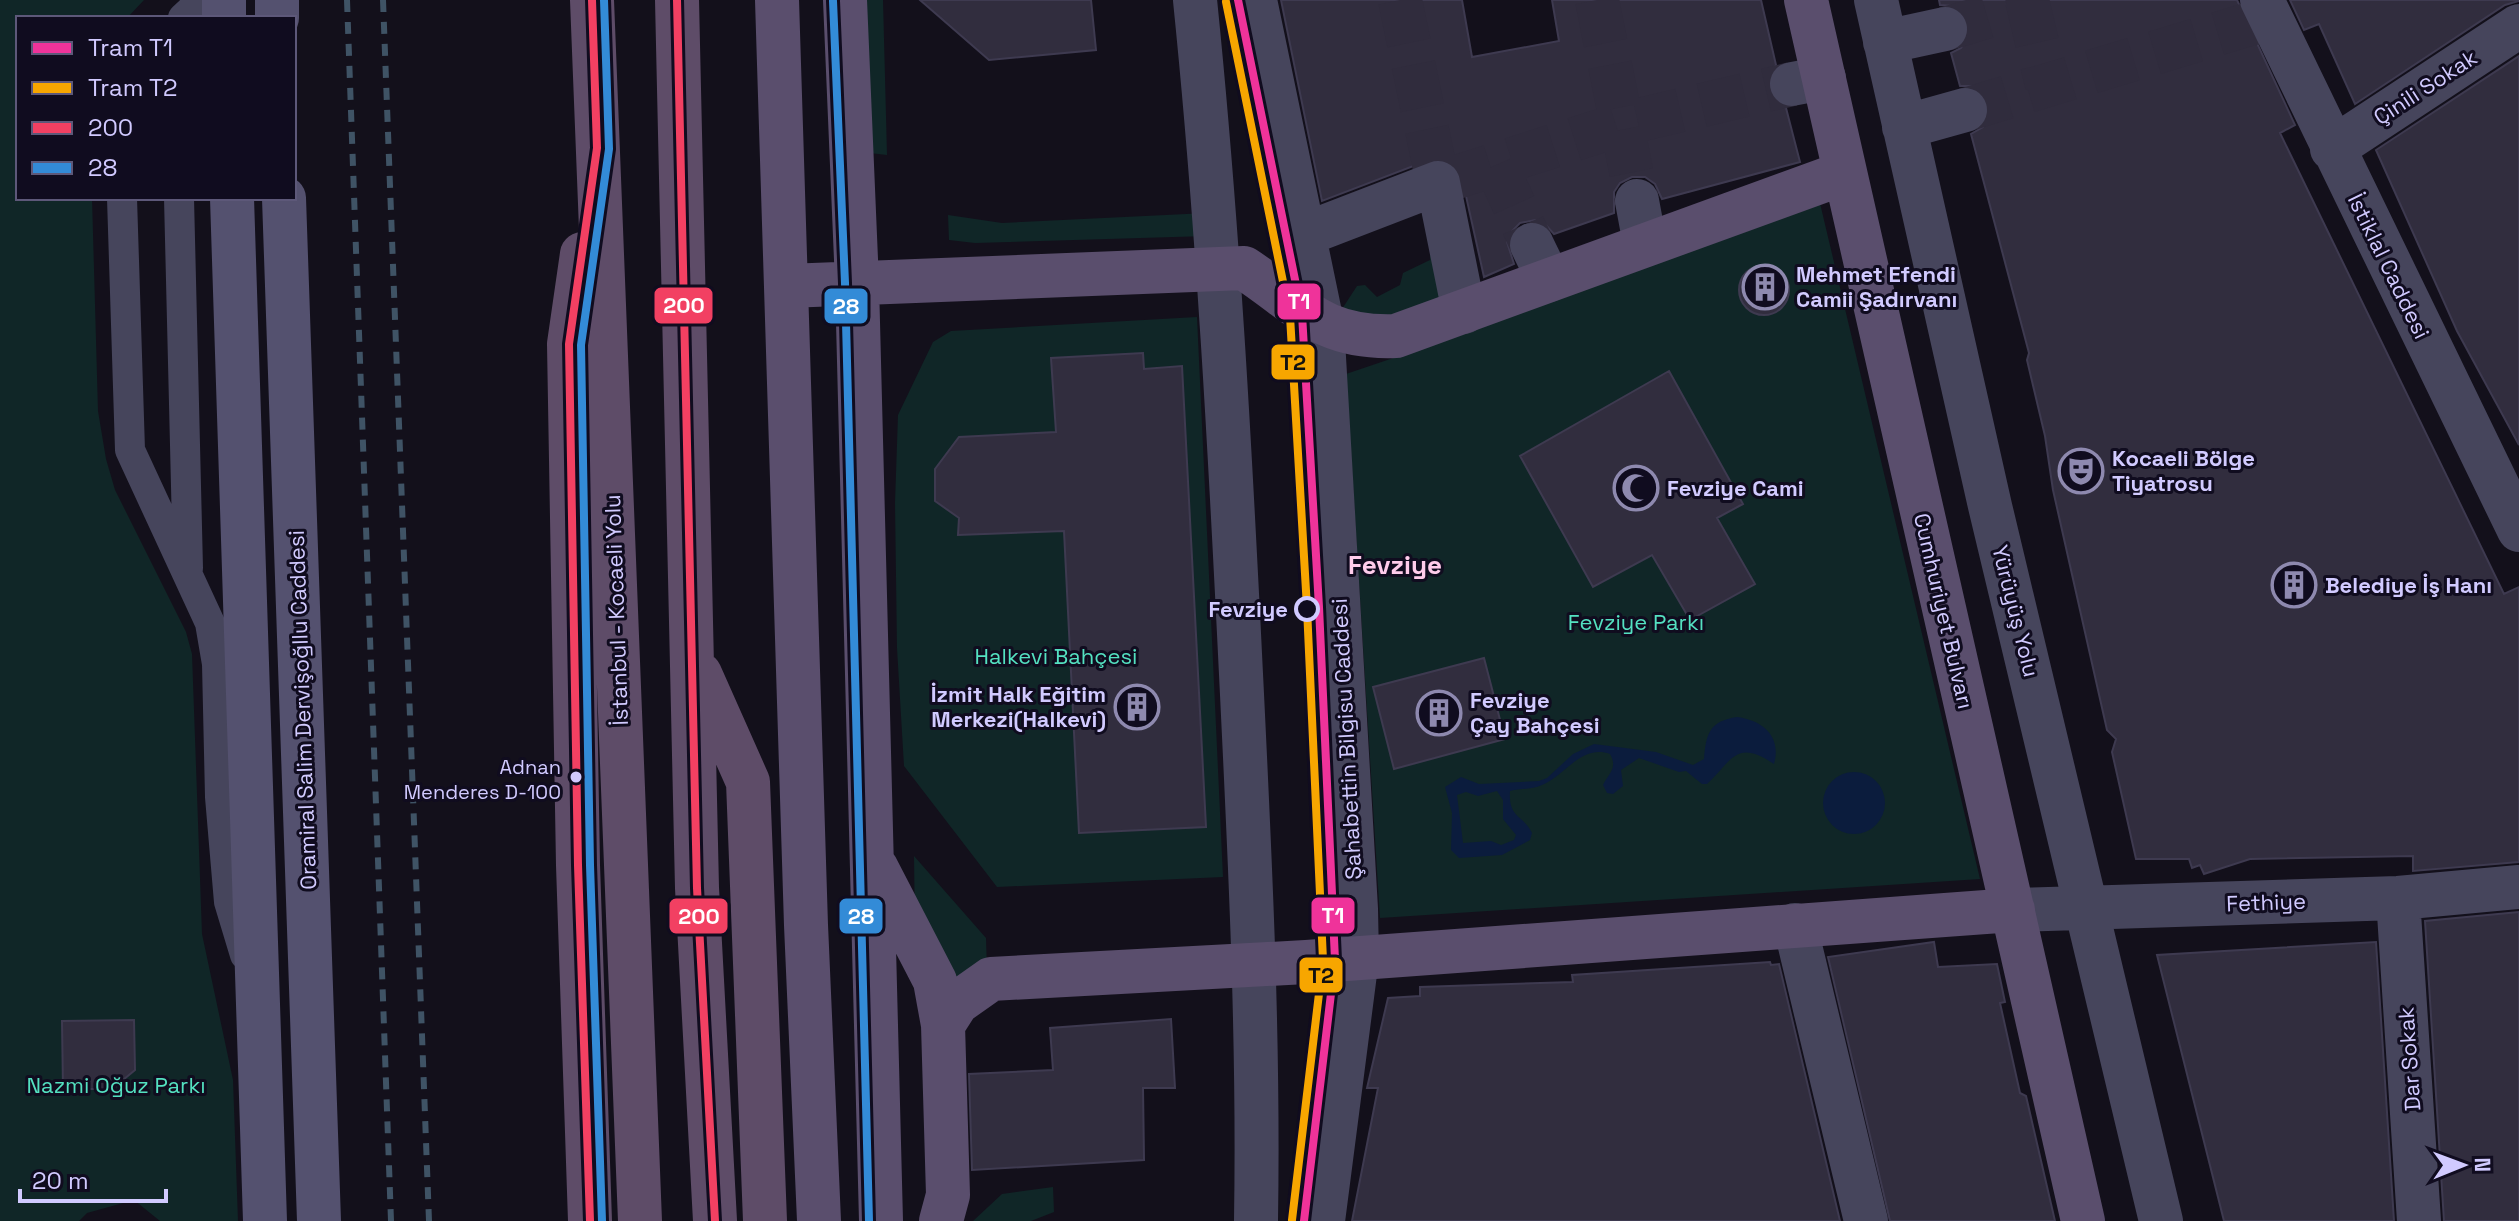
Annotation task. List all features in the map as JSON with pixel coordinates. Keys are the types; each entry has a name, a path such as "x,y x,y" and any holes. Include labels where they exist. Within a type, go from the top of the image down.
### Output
{"highway":[{"name":"İstanbul - Kocaeli Yolu","path":"592,0 640,1221"},
{"path":"677,0 697,888 715,1221"},
{"path":"590,1221 578,865 569,344 597,148"},
{"path":"692,657 748,782 765,1221"}],"main road":[{"path":"777,0 791,493 819,1221"},
{"path":"845,0 857,283 881,1221"},
{"name":"Cumhuriyet Bulvarı","path":"1806,0 1808,81 1844,173 2083,1221"},
{"path":"787,286 1244,268 1273,287 1302,314 1322,323 1366,337 1396,336 1464,312 1541,263 1645,244 1844,173"},
{"path":"232,200 265,1221"},
{"name":"Oramiral Salim Dervişoğllu Caddesi","path":"284,200 319,1221"},
{"path":"871,857 935,981 943,1025 948,1195 941,1221"},
{"path":"943,1025 957,1003 991,979 1255,965 2013,910"}],"street":[{"path":"1195,0 1220,269 1255,965 1256,1221"},
{"name":"Şahabettin Bilgisu Caddesi","path":"1255,0 1322,323 1357,958 1323,1221"},
{"name":"Yürüyüş Yolu","path":"1876,0 2161,1221"},
{"name":"İstiklal Caddesi","path":"2262,0 2519,530"},
{"name":"Çinili Sokak","path":"2332,149 2519,26"},
{"path":"1885,42 1945,29"},
{"path":"1904,127 1965,110"},
{"path":"1303,235 1438,183 1464,312"},
{"path":"1637,201 1645,244"},
{"name":"Fethiye","path":"2013,910 2398,898 2519,887"},
{"name":"Dar Sokak","path":"2398,898 2419,1221"},
{"path":"1795,925 1866,1221"}],"lane":[{"path":"185,16 202,0"},
{"path":"122,200 130,450 210,623 217,664 220,797 229,902 258,997"},
{"path":"179,200 189,576"}],"green space":[{"name":"Nazmi Oğuz Parkı","path":"0,0 144,0 129,16 16,16 16,200 92,200 98,411 106,459 115,490 186,632 192,654 202,934 233,1080 238,1221 160,1221 134,1200 87,1213 79,1221 0,1221"},
{"path":"853,0 883,0 887,155 861,152"},
{"name":"Fevziye Parkı","path":"1819,199 1980,879 1380,918 1346,374 1470,332"},
{"path":"1207,213 1207,236 975,243 949,240 948,215 1002,223"},
{"path":"1430,246 1461,297 1394,322 1342,309 1357,286 1365,285 1377,297 1400,285 1403,273 1430,260"},
{"name":"Halkevi Bahçesi","path":"1197,317 1223,877 997,887 904,766 897,648 895,503 898,415 933,342 951,331"},
{"path":"914,856 986,938 987,971 949,998 915,931"},
{"path":"1053,1187 1054,1212 1031,1221 973,1221 1002,1194"}],"water":[{"path":"1728,719 1746,719 1768,731 1775,745 1774,764 1761,756 1743,753 1729,761 1707,784 1702,784 1686,771 1679,772 1639,758 1621,770 1623,786 1613,794 1607,793 1603,785 1613,767 1610,754 1590,753 1542,785 1510,791 1511,807 1529,827 1532,833 1530,840 1502,855 1459,858 1451,850 1452,813 1445,787 1461,777 1479,784 1539,781 1547,778 1573,754 1594,744 1656,752 1693,765 1704,759 1711,730","holes":["1497,791 1503,800 1503,819 1516,835 1514,840 1501,845 1491,841 1463,843 1457,795 1466,792 1478,796"]},
{"path":"1854,772 1876,781 1885,803 1876,825 1854,834 1832,825 1823,803 1832,781"}],"building":[{"path":"920,0 1091,0 1096,50 989,60"},
{"path":"1281,0 1462,0 1472,57 1559,41 1552,0 1761,0 1776,65 1768,76 1768,89 1774,101 1786,108 1800,162 1662,199 1655,184 1645,177 1632,177 1620,183 1614,192 1614,213 1554,234 1545,224 1535,220 1520,223 1507,242 1514,264 1484,277 1462,178 1456,166 1444,159 1429,160 1322,201"},
{"path":"1939,0 2237,0 2295,125 2280,133 2504,594 2519,587 2519,862 2413,871 2413,856 2250,859 2204,874 2200,865 2192,868 2189,859 2136,859 2112,752 2116,739 2107,730 2053,490 2045,436 2027,360 2029,353 1971,134 1983,127 1989,117 1989,104 1982,92 1972,86 1960,86 1951,53 1961,48 1968,37 1969,23 1963,12 1953,6 1940,5"},
{"path":"2290,0 2519,1 2505,5 2355,104 2319,24 2304,30"},
{"path":"2519,56 2519,445 2457,331 2376,150"},
{"name":"Mehmet Efendi Camii Şadırvanı","path":"1764,265 1782,272 1789,290 1782,308 1764,315 1746,308 1739,290 1746,272"},
{"name":"İzmit Halk Eğitim Merkezi(Halkevi)","path":"1143,353 1144,369 1182,366 1206,827 1079,833 1064,531 958,535 959,518 935,501 935,469 959,437 1056,432 1051,358"},
{"name":"Fevziye Cami","path":"1669,371 1743,504 1717,518 1755,584 1690,620 1652,555 1593,587 1520,456"},
{"name":"Fevziye Çay Bahçesi","path":"1484,658 1505,739 1394,769 1373,687"},
{"path":"2519,912 2519,1221 2444,1221 2425,921"},
{"path":"1934,942 1938,967 1997,964 2005,1002 2000,1003 2020,1093 2026,1096 2055,1221 1890,1221 1828,957"},
{"path":"2376,942 2394,1221 2224,1221 2157,955"},
{"path":"1770,962 1771,965 1779,964 1840,1221 1352,1221 1378,1088 1367,1088 1388,998 1420,996 1420,987 1573,982 1572,975"},
{"path":"1171,1019 1175,1088 1143,1088 1144,1160 972,1170 969,1074 1053,1070 1050,1028"},
{"path":"134,1020 135,1070 112,1089 63,1089 62,1021"}],"tunnel":[{"path":"1400,0 1438,183 1622,124 1792,84"},
{"path":"1597,0 1637,201"},
{"path":"2027,0 2047,85"},
{"path":"1945,29 2045,0"},
{"path":"1965,110 2270,18"},
{"path":"1496,165 1532,245"}],"railway":[{"path":"347,0 391,1221"},
{"path":"383,0 429,1221"}],"tram line":[{"name":"T1","path":"1238,0 1302,314 1319,607 1335,960 1304,1221"},
{"name":"T2","path":"1226,2 1290,316 1307,608 1323,960 1292,1220"}],"transit line":[{"name":"200","path":"590,1221 578,865 569,344 597,148 592,0"},
{"name":"28","path":"602,1221 590,865 581,345 609,149 604,0"},
{"name":"200","path":"677,0 697,888 715,1221"},
{"name":"28","path":"833,1 845,283 869,1221"}],"place":[{"name":"Mehmet Efendi Camii Şadırvanı","path":"1765,287"},
{"name":"Kocaeli Bölge Tiyatrosu","path":"2081,471"},
{"name":"Fevziye Cami","path":"1636,488"},
{"name":"Belediye İş Hanı","path":"2294,585"},
{"name":"Fevziye","path":"1307,609"},
{"name":"İzmit Halk Eğitim Merkezi(Halkevi)","path":"1137,707"},
{"name":"Fevziye Çay Bahçesi","path":"1439,713"},
{"name":"Adnan Menderes D-100","path":"576,777"}],"district":[{"name":"Fevziye","path":"1395,565"}]}
